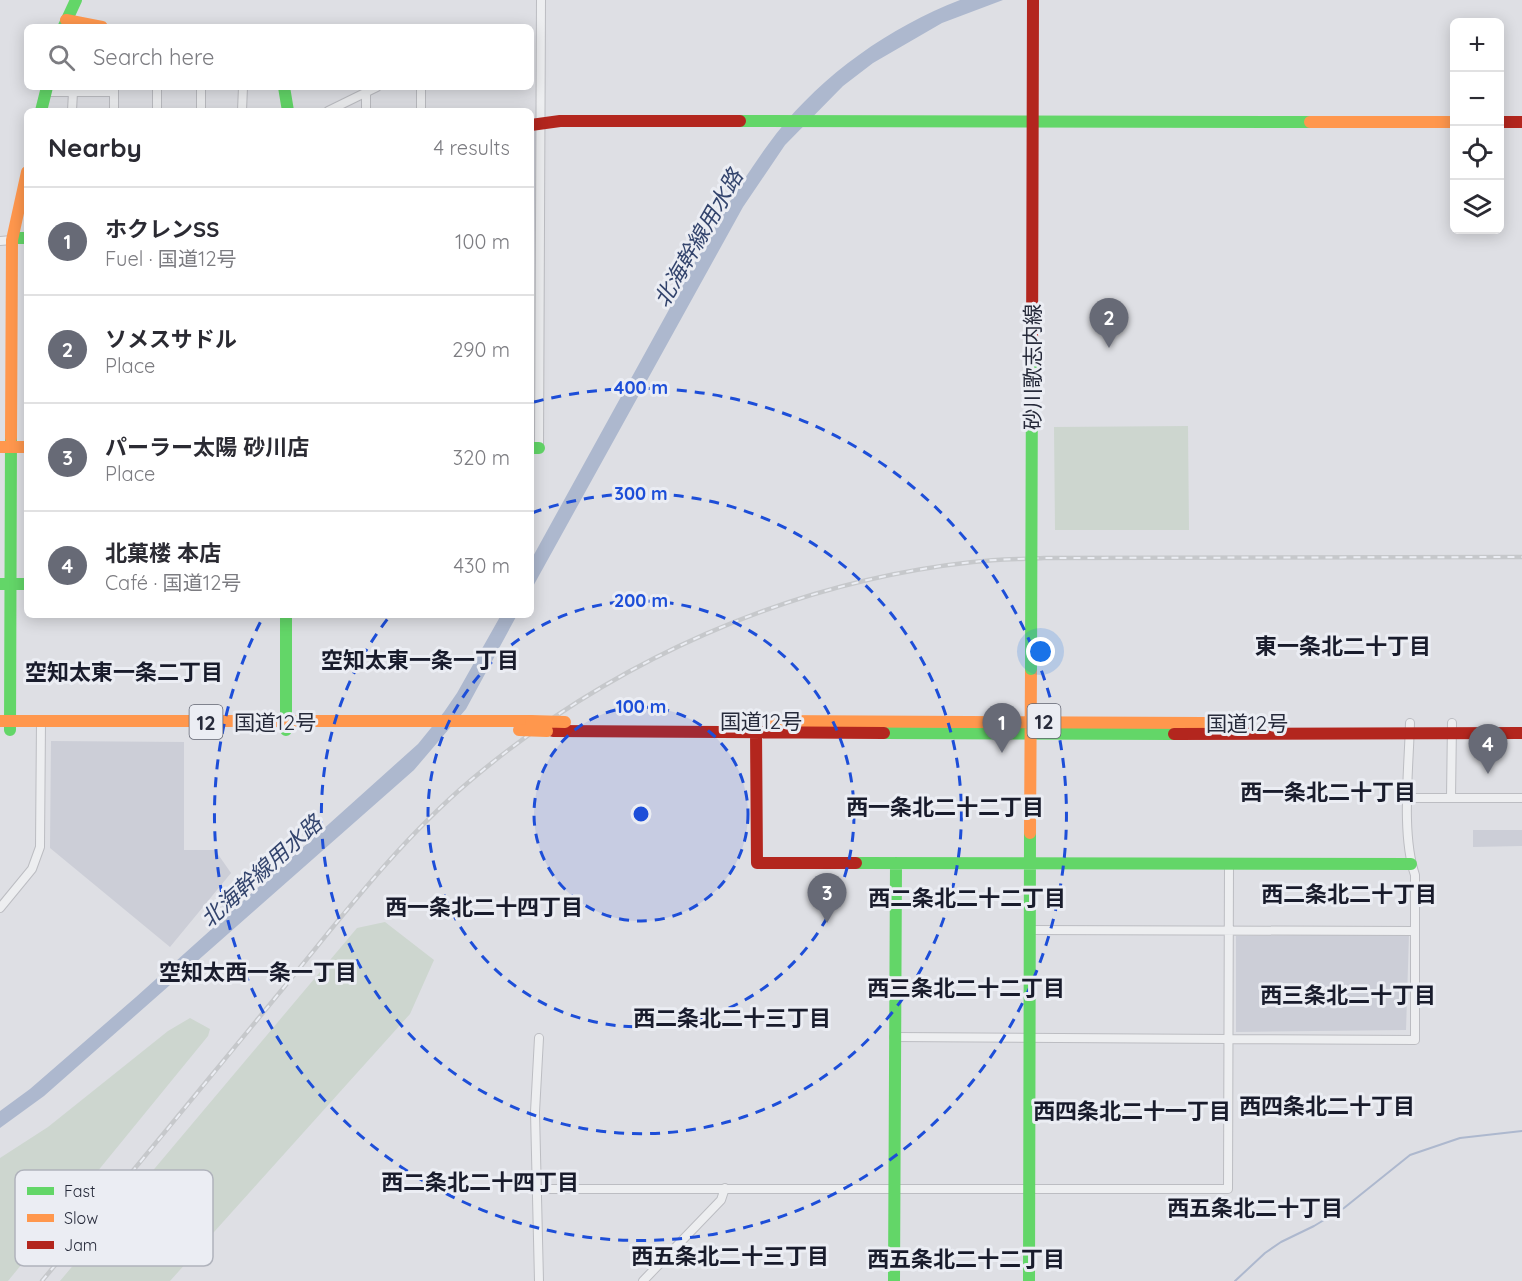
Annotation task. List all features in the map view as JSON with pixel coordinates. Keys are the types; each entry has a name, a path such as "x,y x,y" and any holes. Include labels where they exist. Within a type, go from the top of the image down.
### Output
{"main road":[{"path":"65,23 76,0"},
{"name":"砂川歌志内線","path":"1029,1281 1033,0"},
{"path":"42,108 46,90"},
{"path":"284,90 288,108"},
{"path":"536,124 560,121 1450,122"},
{"path":"1504,122 1522,122"},
{"path":"5,725 8,239 24,196"},
{"path":"8,239 24,238"},
{"path":"5,447 24,447"},
{"path":"5,584 24,584"},
{"path":"286,618 286,726"},
{"name":"国道12号","path":"464,726 531,721 1031,721 1410,728"},
{"name":"国道12号","path":"5,725 464,726 553,731 1031,734 1452,728 1522,723"},
{"name":"国道12号","path":"1452,728 1522,733"},
{"path":"756,731 756,863 1411,864"},
{"path":"894,1281 896,863"}],"street":[{"path":"535,448 536,124 541,0"},
{"path":"46,90 73,92 114,90 114,108"},
{"path":"157,90 157,108"},
{"path":"201,90 201,108"},
{"path":"243,90 243,108"},
{"path":"334,108 370,90"},
{"path":"421,108 422,90"},
{"path":"72,108 73,92"},
{"path":"366,92 366,108"},
{"path":"0,908 32,869 39,854 41,726"},
{"path":"894,1037 1415,1040 1414,876 1411,864 1408,798 1410,728"},
{"path":"1451,798 1452,728"},
{"path":"1408,798 1522,798"},
{"path":"537,1189 1228,1189 1229,864"},
{"path":"1029,930 1415,931"},
{"path":"539,1038 535,1112 539,1281"},
{"path":"643,1281 721,1200 725,1188"}],"shaded area":[{"path":"536,128 534,262 534,129"},
{"path":"1188,426 1189,530 1055,530 1054,427"},
{"path":"51,741 184,742 184,850 215,850 231,873 170,947 50,848"},
{"path":"1473,830 1522,830 1522,846 1473,847"},
{"path":"385,922 434,960 410,1014 213,1233 213,1170 153,1170 357,928"},
{"path":"1409,934 1406,1030 1236,1032 1236,936"},
{"path":"190,1018 210,1029 208,1036 99,1170 15,1170 15,1266 20,1266 8,1281 0,1281 0,1158 48,1127 168,1031"},
{"path":"73,1266 183,1266 170,1281 60,1281"}],"water":[{"path":"960,0 1003,0 942,23 873,63 843,86 785,145 743,207 534,585 534,555 720,217 747,175 795,112 836,72 883,38"},
{"path":"499,618 515,618 466,709 414,770 44,1096 0,1128 0,1111 30,1089 136,997 418,744 457,693"}],"waterway":[{"path":"1235,1281 1265,1253 1344,1208 1410,1155 1460,1138 1522,1131"}],"railway":[{"path":"133,1170 351,905 396,853 445,803 526,737 583,699 643,664 706,634 770,608 837,588 904,572 973,562 1044,558 1522,557"},
{"path":"42,1281 54,1266"}],"traffic: fast":[{"path":"65,24 76,0"},
{"path":"42,108 46,90"},
{"path":"284,90 288,108"},
{"path":"740,121 1310,122"},
{"path":"13,238 24,238"},
{"path":"1031,669 1032,365"},
{"path":"10,730 11,438"},
{"path":"534,448 539,448"},
{"path":"0,584 24,584"},
{"path":"286,618 286,730"},
{"path":"884,733 1174,734"},
{"path":"1029,1281 1030,833"},
{"path":"856,863 1411,864"},
{"path":"894,1281 896,863"}],"traffic: slow":[{"path":"66,20 87,24"},
{"path":"1310,122 1450,122"},
{"path":"11,438 12,240 24,186"},
{"path":"0,447 24,447"},
{"path":"1030,833 1031,669"},
{"path":"0,721 531,721"},
{"path":"531,721 565,722"},
{"path":"769,721 1204,723"},
{"path":"519,730 547,731"}],"traffic: jam":[{"path":"1032,365 1033,0"},
{"path":"534,125 560,121 740,121"},
{"path":"1504,122 1522,122"},
{"path":"553,731 884,733"},
{"path":"756,731 757,863 856,863"},
{"path":"1174,734 1522,733"}],"place":[{"name":"ソメスサドル","path":"1109,348"},
{"name":"ホクレンSS","path":"1002,753"},
{"name":"北菓楼 本店","path":"1488,774"},
{"name":"パーラー太陽 砂川店","path":"827,923"}],"district":[{"name":"東一条北二十丁目","path":"1343,646"},
{"name":"空知太東一条一丁目","path":"420,660"},
{"name":"空知太東一条二丁目","path":"124,672"},
{"name":"西一条北二十丁目","path":"1328,792"},
{"name":"西一条北二十二丁目","path":"945,807"},
{"name":"西二条北二十丁目","path":"1349,894"},
{"name":"西二条北二十二丁目","path":"967,898"},
{"name":"西一条北二十四丁目","path":"484,907"},
{"name":"空知太西一条一丁目","path":"258,972"},
{"name":"西三条北二十二丁目","path":"966,988"},
{"name":"西三条北二十丁目","path":"1348,995"},
{"name":"西二条北二十三丁目","path":"732,1018"},
{"name":"西四条北二十丁目","path":"1327,1106"},
{"name":"西四条北二十一丁目","path":"1132,1111"},
{"name":"西二条北二十四丁目","path":"480,1182"},
{"name":"西五条北二十丁目","path":"1255,1208"},
{"name":"西五条北二十三丁目","path":"730,1256"},
{"name":"西五条北二十二丁目","path":"966,1259"}],"water label":[{"name":"北海幹線用水路","path":"698,238"},
{"name":"北海幹線用水路","path":"261,871"}]}
